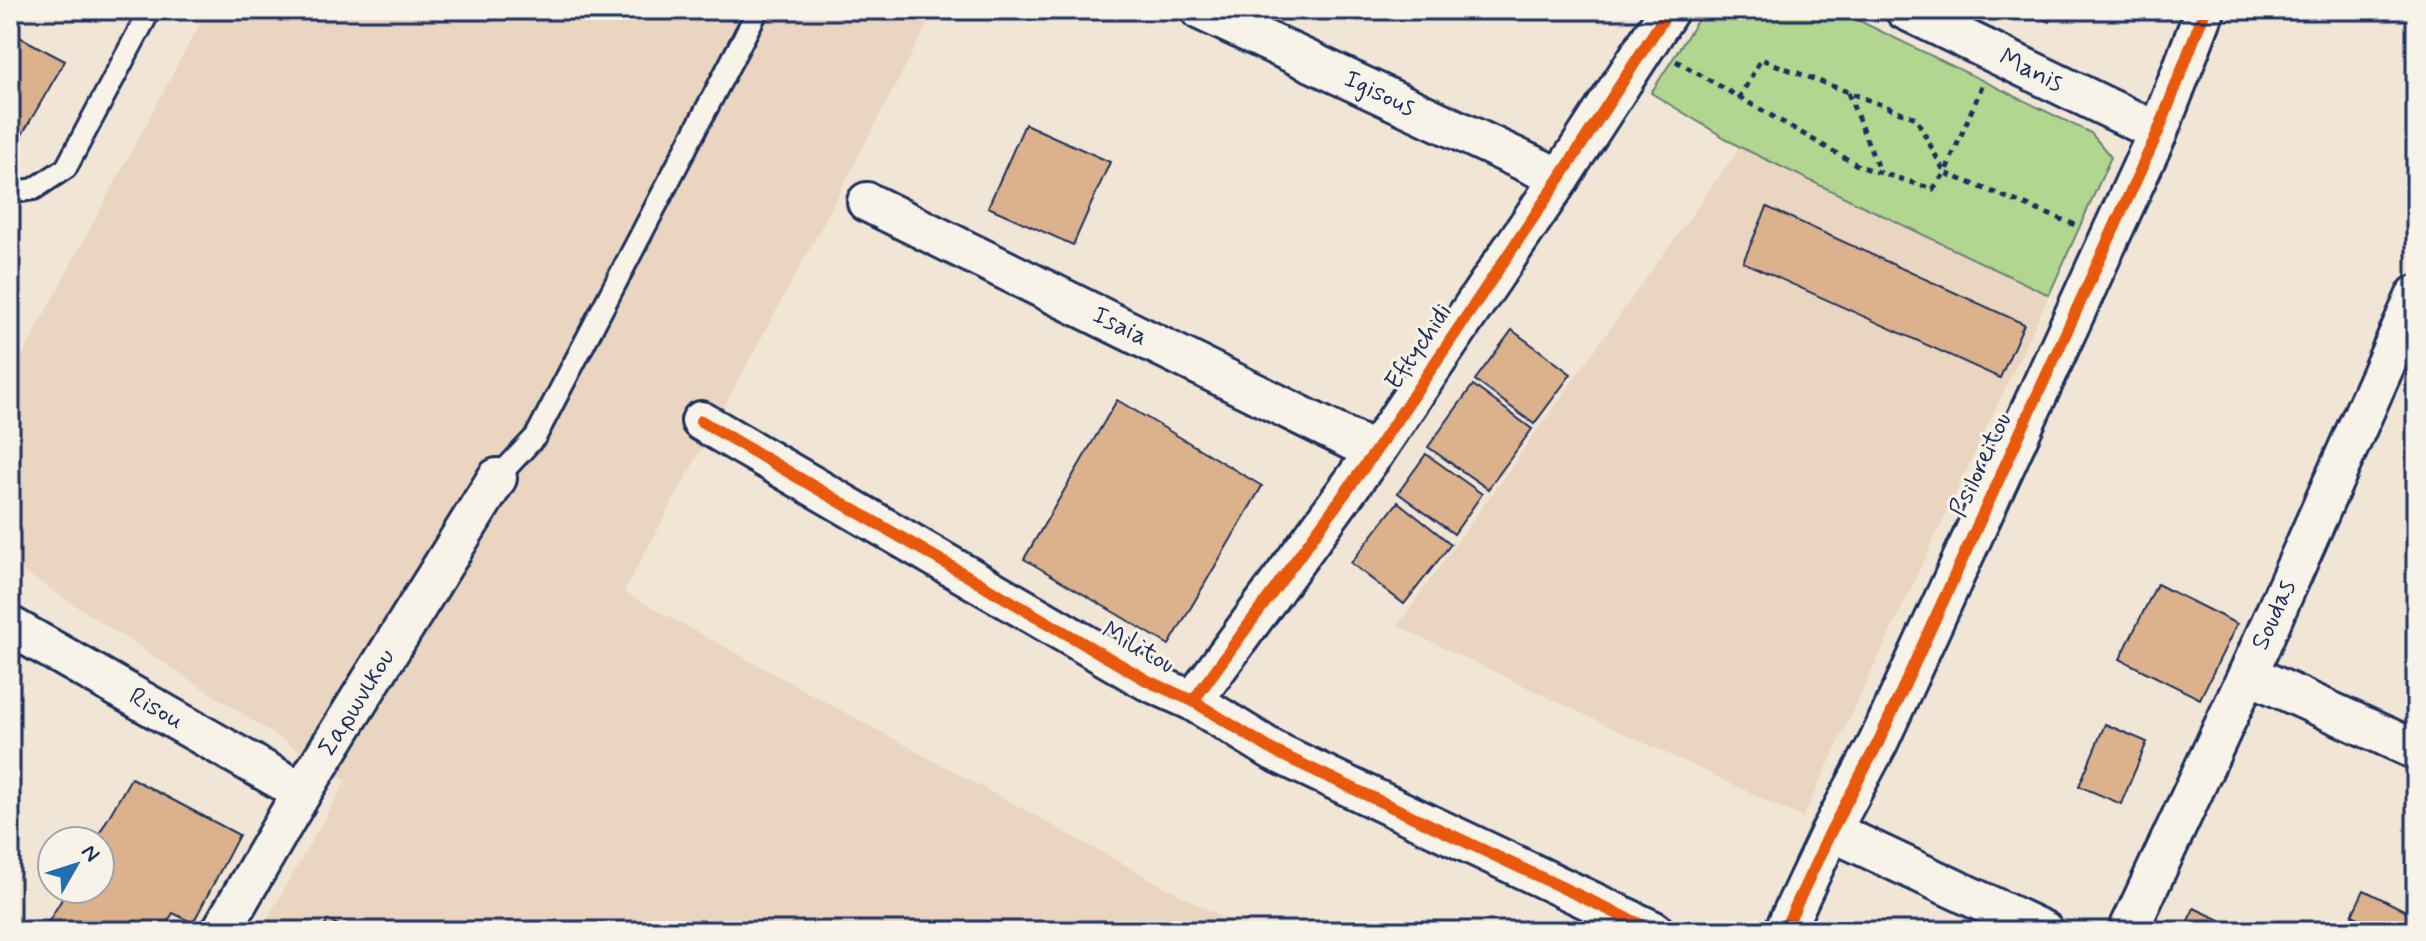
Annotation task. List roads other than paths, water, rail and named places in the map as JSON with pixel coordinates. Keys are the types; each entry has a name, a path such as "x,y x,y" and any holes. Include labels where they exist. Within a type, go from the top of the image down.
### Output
{"street":[{"name":"Igisous","path":"1200,10 1560,178"},
{"name":"Eftychidi","path":"1193,701 1375,452 1669,10"},
{"name":"Manis","path":"1905,10 2158,132"},
{"name":"Psiloreitou","path":"1784,931 1831,831 1878,743 2158,132 2205,10"},
{"name":"Isaia","path":"867,202 1375,452"},
{"name":"Soudas","path":"2128,931 2248,674 2416,295"},
{"name":"Militou","path":"701,421 1148,681 1193,701 1274,751 1654,931"},
{"name":"Σαρωνικου","path":"221,931 302,792 497,478"},
{"name":"Risou","path":"10,626 302,792"},
{"path":"2248,674 2416,750"},
{"path":"1831,831 2044,931"}],"lane":[{"path":"10,193 34,189 66,168 150,10"},
{"path":"497,478 536,436 758,10"}]}
